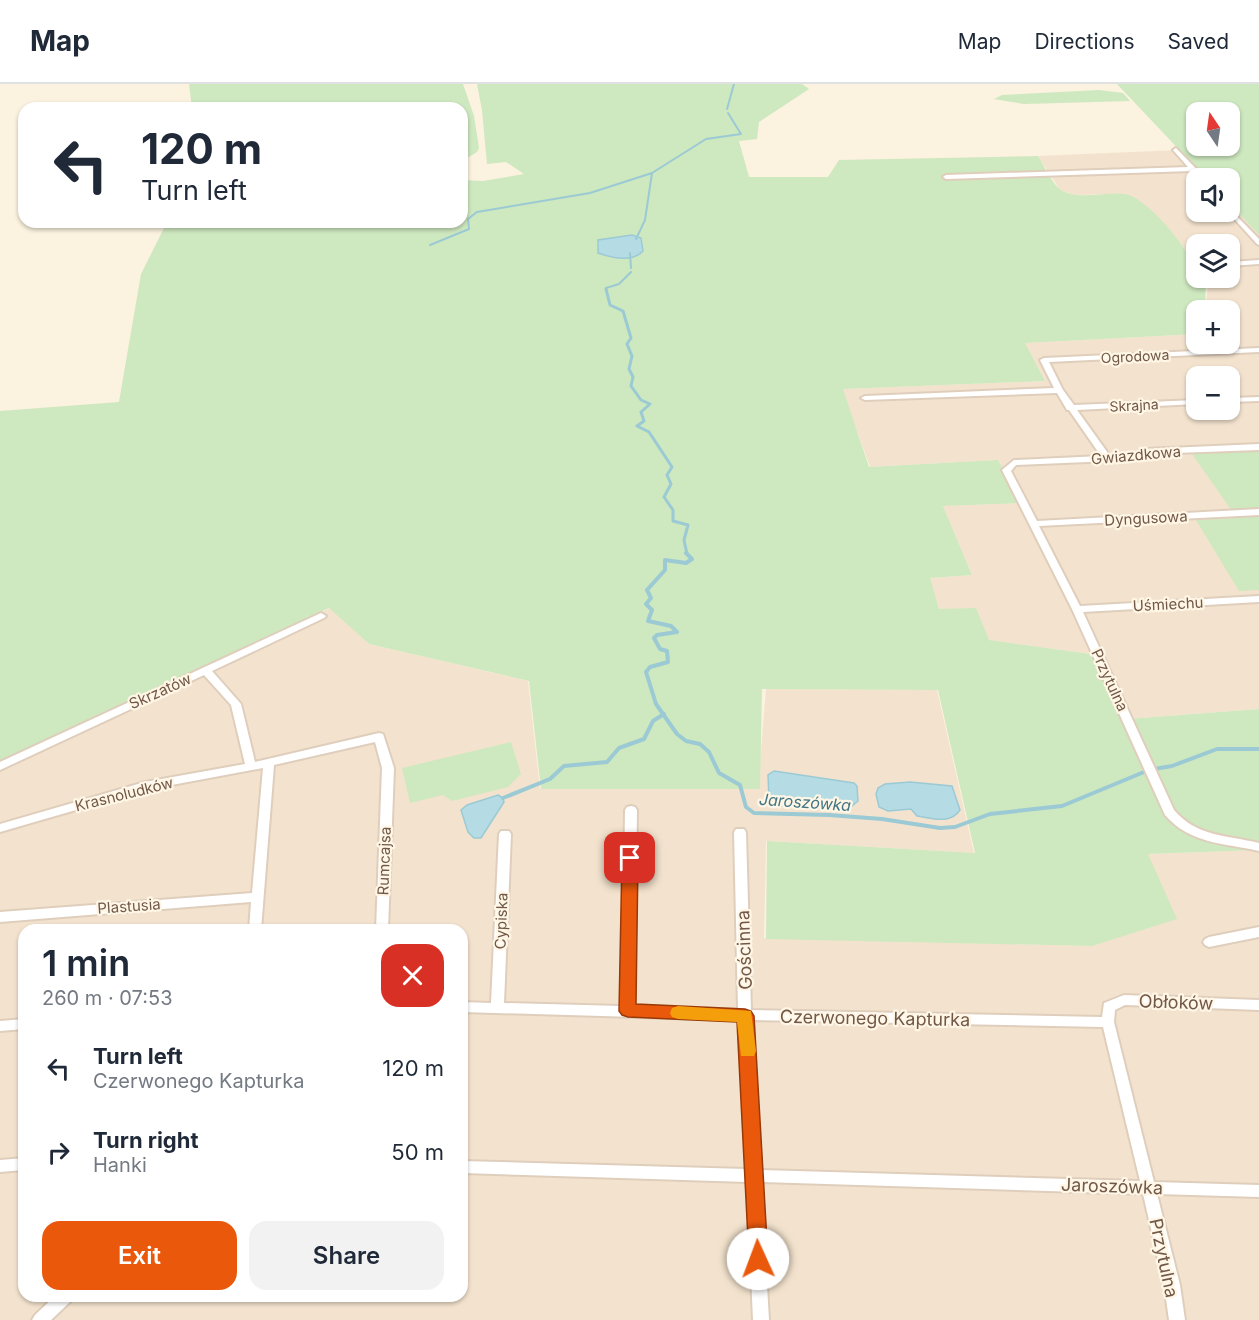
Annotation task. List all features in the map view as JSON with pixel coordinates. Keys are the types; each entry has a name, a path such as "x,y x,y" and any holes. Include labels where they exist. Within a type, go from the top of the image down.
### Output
{"street":[{"path":"1176,150 1192,168"},
{"path":"946,177 1186,169"},
{"path":"1240,222 1259,243"},
{"path":"1240,263 1259,262"},
{"name":"Ogrodowa","path":"1107,458 1070,408 1044,360 1259,350"},
{"path":"865,398 1059,390"},
{"path":"1240,400 1259,399"},
{"name":"Skrajna","path":"1070,408 1186,403"},
{"name":"Gwiazdkowa","path":"1014,463 1136,457 1145,452 1259,447"},
{"name":"Przytulna","path":"1014,463 1006,470 1077,609 1128,719 1147,767 1173,818 1186,830 1200,835 1259,847"},
{"name":"Dyngusowa","path":"1033,524 1259,513"},
{"name":"Uśmiechu","path":"1077,609 1259,599"},
{"name":"Skrzatów","path":"0,766 321,616"},
{"path":"206,670 236,704 250,766"},
{"name":"Krasnoludków","path":"0,828 145,786 269,763 379,737"},
{"name":"Rumcajsa","path":"379,737 388,768 382,924"},
{"path":"256,924 269,763"},
{"path":"628,1011 631,810"},
{"name":"Gościnna","path":"740,832 745,1016 761,1320"},
{"name":"Cypiska","path":"497,1007 505,834"},
{"name":"Plastusia","path":"0,917 258,897"},
{"path":"1209,942 1259,932"},
{"name":"Obłoków","path":"1108,1022 1108,1007 1124,1000 1259,1005"},
{"name":"Czerwonego Kapturka","path":"468,1006 745,1016 1108,1022"},
{"name":"Przytulna","path":"1108,1022 1172,1285 1177,1320"},
{"path":"0,1026 18,1024"},
{"path":"0,1166 18,1164"},
{"name":"Jaroszówka","path":"468,1167 1259,1191"},
{"path":"40,1320 60,1302"}],"shaded area":[{"path":"1179,150 1196,168 1186,168 1186,222 1240,222 1240,215 1259,235 1259,709 1128,719 1098,655 988,640 939,609 929,578 972,575 943,506 1022,503 998,460 870,467 842,389 1045,381 1024,343 1186,335 1186,354 1240,354 1240,300 1206,300 1208,288 1240,288 1240,234 1186,234 1186,251 1174,235 1126,194 1074,195 1060,190 1038,156"},
{"path":"330,608 369,644 528,681 540,789 758,789 766,689 937,690 974,853 766,841 764,938 1090,946 1175,919 1146,854 1259,850 1259,1320 0,1320 0,761"}],"green space":[{"path":"189,84 463,84 474,116 479,148 468,157 468,102 191,102"},
{"path":"477,84 802,84 809,89 759,122 757,139 739,141 749,177 828,177 839,160 1038,156 1051,179 1061,190 1076,195 1125,194 1146,205 1169,229 1186,252 1186,288 1206,288 1205,300 1186,300 1186,335 1025,343 1045,381 843,389 869,467 998,460 1023,503 943,506 972,575 930,578 939,609 976,608 989,640 1098,655 1128,719 1259,709 1259,850 1148,854 1177,919 1092,946 766,939 767,841 975,853 938,690 762,689 760,789 541,789 529,681 369,644 329,608 0,761 0,411 119,402 141,274 164,228 468,228 468,180 483,181 524,174 506,162 487,164"},
{"path":"1117,84 1259,84 1259,235 1240,215 1240,168 1197,168"},
{"path":"1099,90 1123,93 1130,101 1024,104 994,99 1002,95"},
{"path":"1259,451 1259,590 1239,591 1196,520 1237,518 1192,454"},
{"path":"511,742 521,774 508,787 452,801 443,795 410,803 402,768"}],"water":[{"path":"632,235 641,238 643,251 638,255 622,258 598,253 598,240"},
{"path":"774,771 854,783 857,786 858,801 852,806 776,806 769,800 768,775"},
{"path":"910,782 952,786 960,810 951,818 940,819 917,816 911,809 888,811 879,807 876,794 878,788 885,784"},
{"path":"498,795 503,798 504,802 481,838 474,838 468,832 461,810 467,805"}],"waterway":[{"path":"727,109 734,84"},
{"path":"652,173 706,139 741,134 728,113"},
{"path":"430,245 469,229 468,219 477,212 590,193 652,173"},
{"path":"636,239 645,220 652,173"},
{"path":"630,253 631,268"},
{"name":"Jaroszówka","path":"607,291 606,288 619,284 631,272"},
{"name":"Jaroszówka","path":"606,289 610,305 623,311 631,338 627,344 632,356 629,369 633,377 631,386 641,400 650,404 641,412 644,421 637,426 649,432 672,467 667,475 671,484 664,497 673,510 673,521 688,525 684,540 687,554"},
{"name":"Jaroszówka","path":"663,714 656,704 646,672 650,667 668,662 667,651 660,649 654,638 657,635 677,632 671,626 648,621 652,610 646,604 651,598 647,590 665,570 665,560 686,563 692,559 687,554"},
{"path":"503,798 550,779 564,766 607,762 619,748 644,739 653,721 663,714"},
{"name":"Jaroszówka","path":"663,714 677,734 686,741 700,744 709,752 719,773 740,785 746,807 754,813 829,815 882,819 940,828 955,827 990,814 1062,806 1144,772"},
{"name":"Jaroszówka","path":"1154,769 1172,766 1217,749 1259,749"}],"slow traffic":[{"path":"678,1013 745,1016 748,1051"}],"route":[{"path":"630,858 628,1011 745,1016 755,1169 758,1259"}]}
